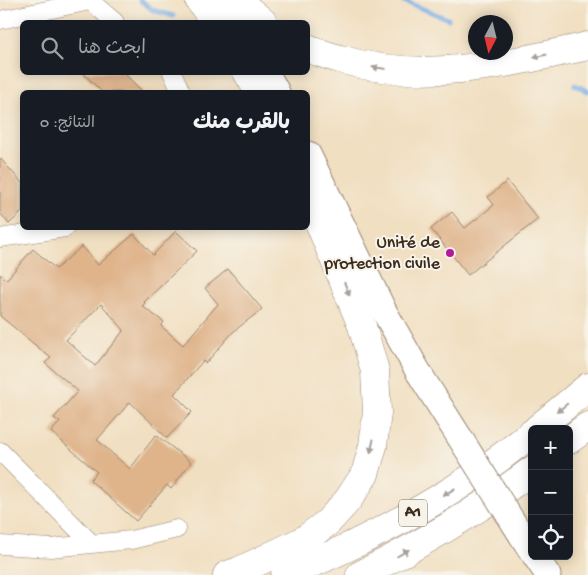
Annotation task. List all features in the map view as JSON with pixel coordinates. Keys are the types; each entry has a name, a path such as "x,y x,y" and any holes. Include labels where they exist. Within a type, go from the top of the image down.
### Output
{"highway":[{"path":"199,0 214,20"},
{"path":"237,0 261,20"},
{"path":"310,49 362,66 411,71 454,70 506,64 588,46"},
{"path":"249,75 258,90"},
{"path":"227,575 304,540 328,522 348,500 365,474 373,446 377,412 375,372 362,326 310,201"},
{"path":"542,425 588,388"},
{"path":"573,437 588,426"},
{"name":"A1","path":"285,575 340,551 421,509 487,467 528,436"},
{"name":"A1","path":"360,575 395,558 446,528 528,473"}],"main road":[{"path":"223,0 236,20"},
{"path":"268,75 276,90"},
{"path":"310,158 384,311 419,373 528,546"}],"street":[{"path":"0,20 89,0 113,20"},
{"path":"173,75 180,90"},
{"path":"0,238 52,230"},
{"path":"0,450 92,544"},
{"path":"0,545 50,548 130,540 177,529"}],"building":[{"path":"85,75 126,75 141,90 100,90"},
{"path":"0,158 20,181 20,214 9,224 0,213"},
{"path":"507,181 538,219 468,275 431,229 452,212 465,228 494,205 488,197"},
{"path":"176,231 197,251 142,306 164,322 161,326 183,345 218,304 205,288 228,269 262,309 233,332 206,363 203,361 174,394 192,412 167,438 130,402 97,440 130,469 156,435 191,462 171,489 167,485 136,521 90,480 97,472 51,432 60,422 54,418 78,391 45,363 51,358 0,316 0,274 6,280 33,249 56,269 82,246 98,265 134,234 153,255","holes":["101,304 124,330 95,366 66,340"]}],"waterway":[{"path":"140,0 153,10 173,16"},
{"path":"401,0 448,19"},
{"path":"575,85 588,91"}],"place":[{"name":"Unité de protection civile","path":"450,253"}]}
